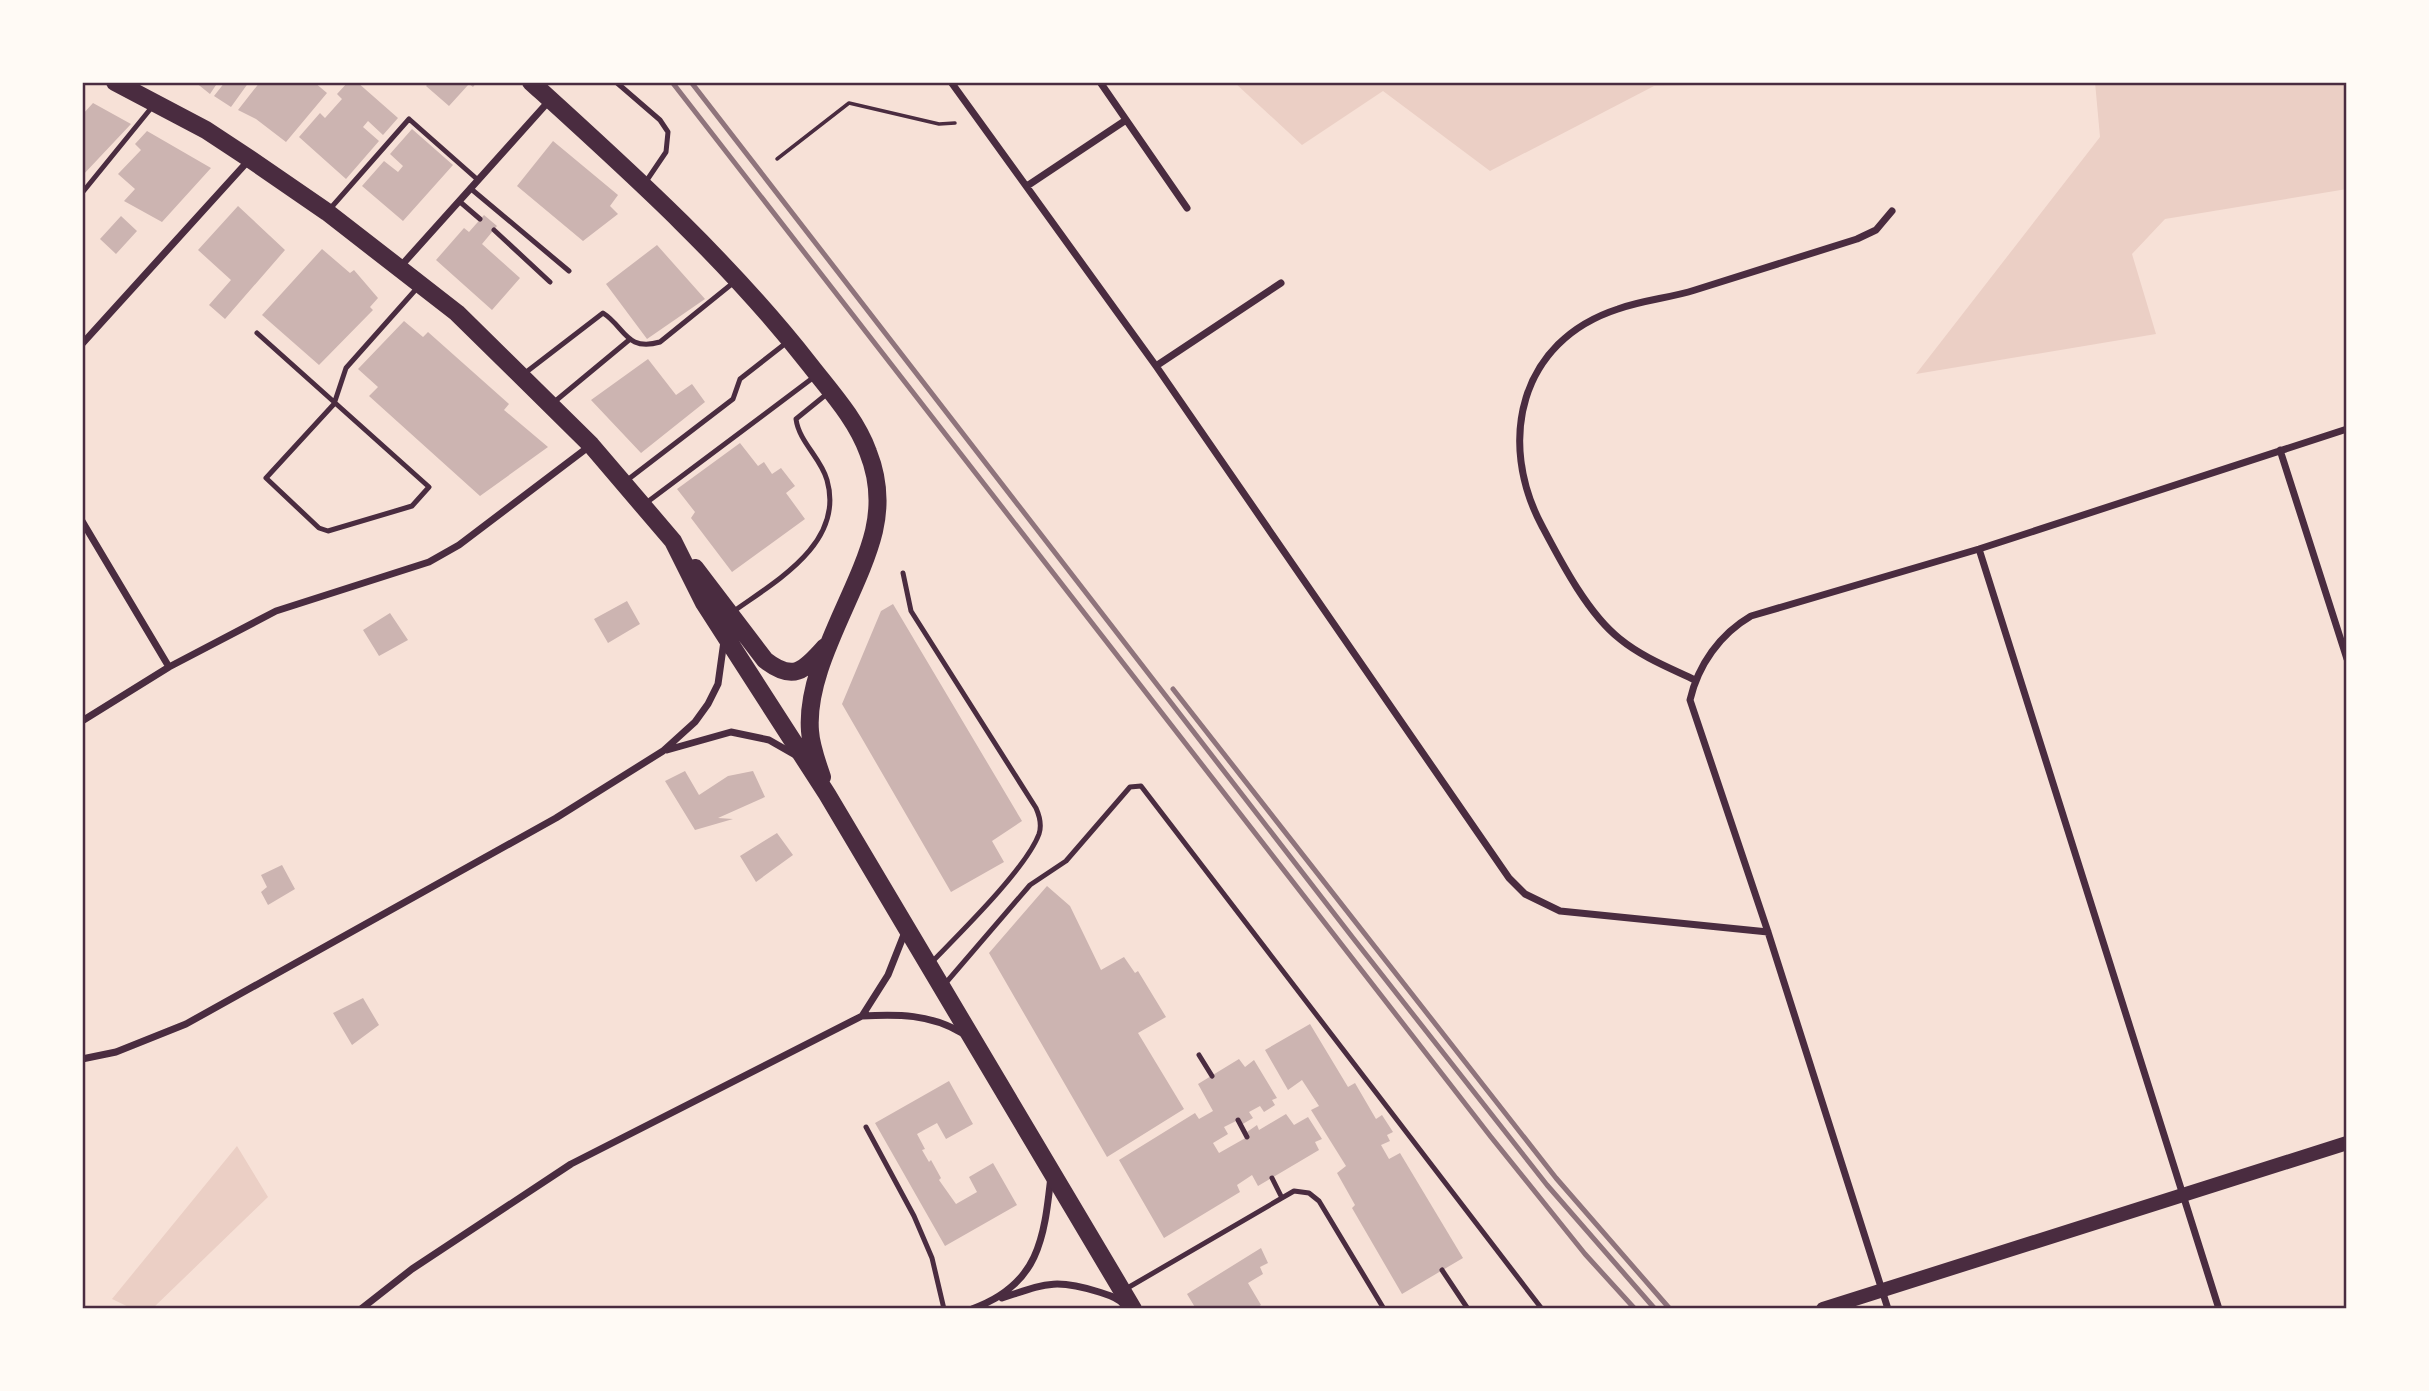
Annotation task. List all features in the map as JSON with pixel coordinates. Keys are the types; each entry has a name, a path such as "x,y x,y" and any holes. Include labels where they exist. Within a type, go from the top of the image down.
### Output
{"main road":[{"path":"115,82 156,102 250,159 327,212 457,313 591,444 673,541 765,660 779,670 798,671 809,665 830,640"},
{"path":"531,82 709,246 790,340 852,418 868,452 876,478 877,513 868,551 830,640 816,686 810,729 827,794"},
{"path":"673,541 724,636 801,758 827,794 1131,1309"},
{"path":"1823,1309 2347,1143"}],"street":[{"path":"951,82 1156,366 1493,860 1525,894 1560,911 1768,932"},
{"path":"1100,82 1187,208"},
{"path":"400,267 550,100"},
{"path":"1027,186 1126,120"},
{"path":"82,344 250,159"},
{"path":"1695,680 1619,639 1564,567 1533,510 1522,481 1517,440 1526,395 1541,368 1559,345 1604,315 1617,309 1689,292 1857,239 1876,230 1892,211"},
{"path":"1156,366 1280,283"},
{"path":"1888,1309 1768,932 1690,700 1695,680 1724,637 1751,616 1979,549 2347,429"},
{"path":"82,721 169,667 276,611 429,562 459,545 591,444"},
{"path":"2280,450 2347,659"},
{"path":"82,522 169,667"},
{"path":"1979,549 2219,1309"},
{"path":"82,1059 116,1052 186,1024 556,818 663,751 695,722 708,705 718,684 724,636"},
{"path":"663,751 731,732 769,740 801,758"},
{"path":"862,1016 888,975 907,928"},
{"path":"361,1309 412,1269 570,1164 862,1016 897,1014 932,1019 971,1037"},
{"path":"992,1301 1023,1276 1040,1247 1046,1225 1051,1171"},
{"path":"972,1309 1056,1282 1119,1299 1131,1309"}],"lane":[{"path":"616,82 660,120 668,132 666,152 643,186"},
{"path":"82,193 156,102"},
{"path":"327,212 409,119 478,180"},
{"path":"470,188 569,271"},
{"path":"459,201 480,219"},
{"path":"494,230 550,282"},
{"path":"522,375 603,313 629,340 648,346 660,342 738,279"},
{"path":"257,333 334,404 429,487 412,506 328,531 319,528 266,478 334,404 346,368 421,284"},
{"path":"551,404 629,340"},
{"path":"623,482 733,399 740,379 790,340"},
{"path":"643,505 817,374"},
{"path":"731,614 789,571 814,547 826,522 829,504 827,478 797,429 796,419 830,391"},
{"path":"903,573 911,611 1036,808 1041,821 1034,844 998,891 929,966"},
{"path":"942,988 1030,885 1066,861 1130,787 1141,786 1542,1309"},
{"path":"1199,1055 1212,1076"},
{"path":"1238,1120 1247,1137"},
{"path":"866,1127 914,1216 932,1258 944,1309"},
{"path":"1272,1178 1282,1198"},
{"path":"1122,1291 1294,1191 1309,1193 1319,1201 1384,1309"},
{"path":"1442,1270 1468,1309"}],"path":[{"path":"777,159 849,103 939,124 955,122"}],"shaded area":[{"path":"1234,82 1817,82 1654,86 1490,171 1383,91 1302,145"},
{"path":"2095,82 2347,82 2347,189 2165,219 2132,254 2156,334 1916,374 2100,137"},
{"path":"237,1146 268,1197 152,1309 133,1309 112,1299"}],"building":[{"path":"195,82 218,82 210,94"},
{"path":"225,82 249,82 231,107 214,96"},
{"path":"260,82 314,82 327,93 286,142 256,119 238,110"},
{"path":"348,82 357,82 398,118 383,135 368,121 363,127 379,141 346,179 299,137 320,113 325,118 342,99 337,94"},
{"path":"430,82 477,82 473,87 469,84 449,106 426,86"},
{"path":"93,103 131,124 82,176 82,115"},
{"path":"412,129 453,165 403,221 362,186 384,161 398,172 403,166 390,154"},
{"path":"147,131 211,168 162,222 124,201 135,189 118,174 141,150 135,144"},
{"path":"553,141 618,195 610,206 618,214 583,241 517,186"},
{"path":"238,206 285,250 225,319 209,305 231,280 198,250"},
{"path":"484,215 497,226 482,244 520,278 492,310 436,260 464,228 469,232"},
{"path":"121,216 137,231 116,254 100,239"},
{"path":"657,245 705,299 647,339 606,284"},
{"path":"322,249 350,273 354,270 378,298 370,307 373,310 319,365 262,315"},
{"path":"404,321 423,337 428,332 509,404 504,410 548,447 480,496 369,396 378,387 358,369"},
{"path":"648,359 676,395 692,384 705,402 641,453 591,400"},
{"path":"740,443 758,466 764,462 772,474 781,468 795,486 786,493 805,519 732,572 691,518 695,512 677,489"},
{"path":"627,601 640,624 608,643 594,619"},
{"path":"893,604 1022,821 992,841 1004,862 951,892 842,704 881,611"},
{"path":"390,613 408,640 379,656 363,630"},
{"path":"685,771 699,795 728,776 753,771 765,797 718,818 733,819 695,830 665,781"},
{"path":"777,833 793,855 756,882 740,856"},
{"path":"282,865 295,889 268,905 261,892 267,887 261,875"},
{"path":"1047,886 1070,906 1101,970 1124,957 1135,973 1138,971 1166,1017 1138,1033 1184,1109 1107,1157 989,953"},
{"path":"363,998 379,1025 352,1045 333,1013"},
{"path":"1310,1024 1348,1087 1355,1083 1376,1119 1382,1115 1393,1132 1387,1135 1390,1141 1381,1145 1389,1159 1400,1153 1463,1258 1402,1294 1352,1208 1355,1205 1337,1173 1346,1166 1311,1110 1319,1106 1302,1080 1288,1090 1265,1050"},
{"path":"1239,1059 1245,1067 1254,1060 1277,1098 1272,1100 1275,1105 1264,1112 1260,1106 1249,1112 1253,1118 1241,1125 1238,1120 1224,1127 1228,1134 1213,1143 1219,1153 1249,1136 1247,1132 1257,1125 1259,1130 1286,1114 1294,1125 1308,1117 1322,1139 1315,1142 1319,1150 1258,1186 1252,1175 1237,1185 1240,1192 1164,1238 1119,1160 1195,1113 1199,1119 1213,1111 1198,1084"},
{"path":"949,1081 973,1124 946,1139 937,1123 917,1134 925,1149 922,1150 929,1162 931,1160 941,1178 939,1180 956,1204 977,1192 969,1177 993,1163 1017,1205 945,1246 875,1123"},
{"path":"1261,1248 1268,1263 1260,1267 1263,1274 1248,1283 1261,1305 1255,1309 1196,1309 1187,1294"}],"railway":[{"path":"672,82 1491,1137 1585,1254 1635,1309"},
{"path":"691,82 1547,1185 1655,1309"},
{"path":"1173,689 1556,1178 1670,1309"}]}
